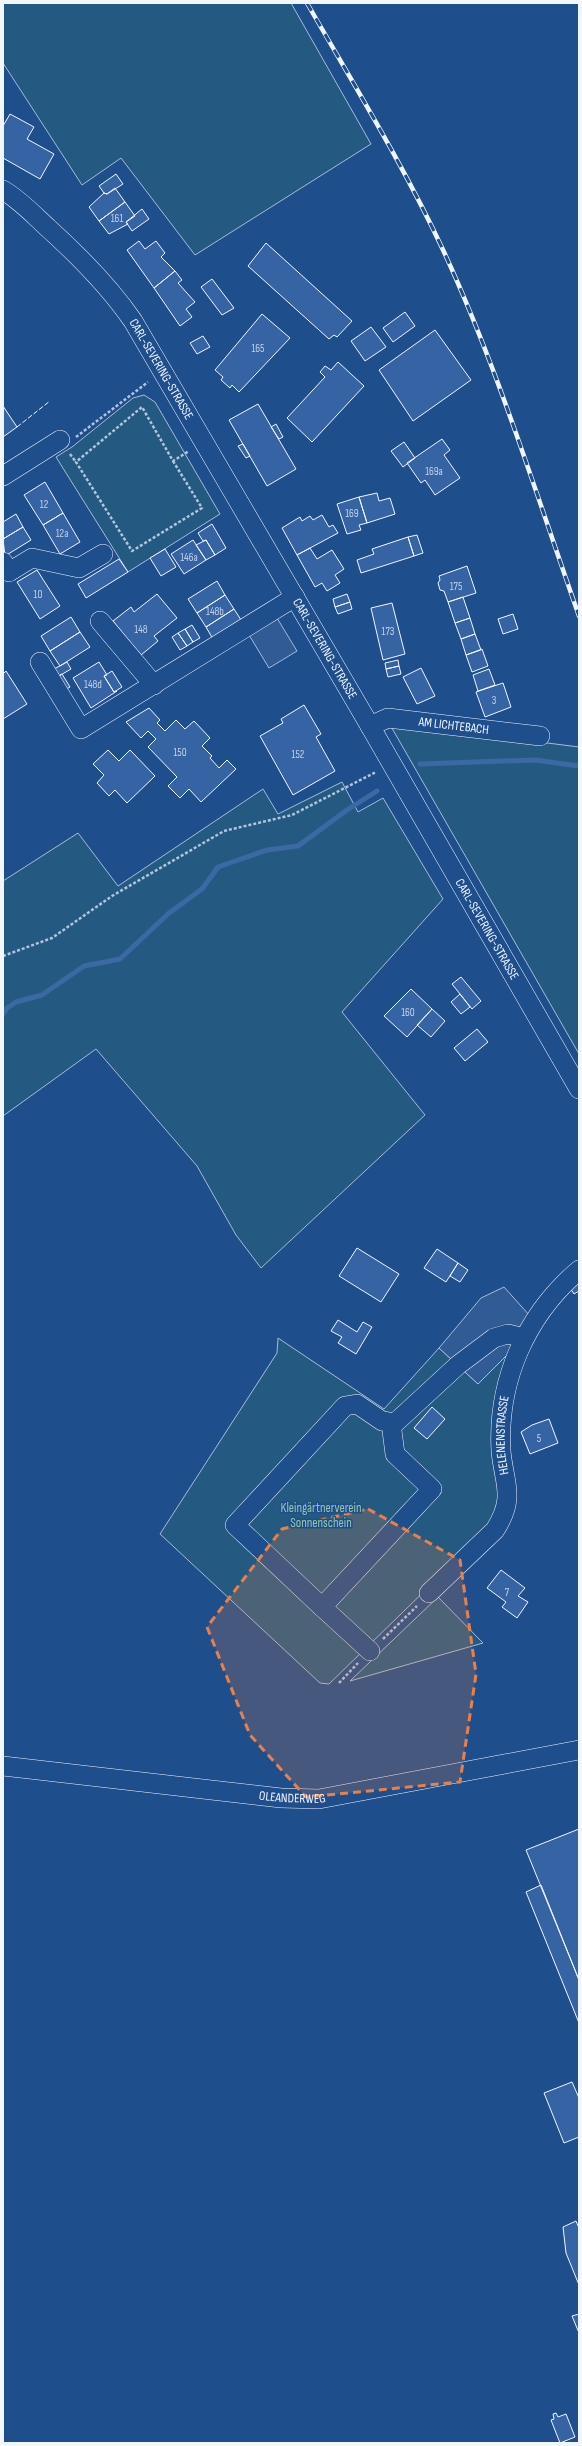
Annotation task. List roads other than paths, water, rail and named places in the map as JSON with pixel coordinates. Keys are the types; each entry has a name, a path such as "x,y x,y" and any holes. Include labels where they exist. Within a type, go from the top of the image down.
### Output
{"street":[{"name":"CARL-SEVERING-STRASSE","path":"3,190 15,197 94,273 124,309 163,370 579,1089"},
{"name":"CARL-SEVERING-STRASSE","path":"3,202 46,226"},
{"path":"3,476 60,440"},
{"path":"3,562 9,572 32,558 79,568 103,554"},
{"path":"40,662 82,729 295,597"},
{"path":"100,622 154,685"},
{"name":"AM LICHTEBACH","path":"370,726 388,718 540,736"},
{"name":"HELENENSTRASSE","path":"430,1593 495,1530 506,1510 509,1495 501,1451 501,1417 512,1368 524,1338 544,1305 579,1270"},
{"path":"370,1651 235,1525 345,1406 356,1404 382,1421 394,1423 458,1365 494,1338 508,1334 524,1338"},
{"path":"322,1607 432,1490 395,1454 390,1423"},
{"name":"OLEANDERWEG","path":"3,1766 281,1798 319,1799 579,1750"}],"waterway":[{"path":"420,764 535,760 579,766"},
{"path":"3,1014 7,1008 16,1002 42,995 84,966 120,959 169,913 202,889 218,867 267,850 298,846 347,810 377,791"}],"railway":[{"path":"307,3 412,188 429,220 464,296 499,386 579,616"}],"park label":[{"name":"Kleingärtnerverein Sonnenschein","path":"321,1516"}]}
